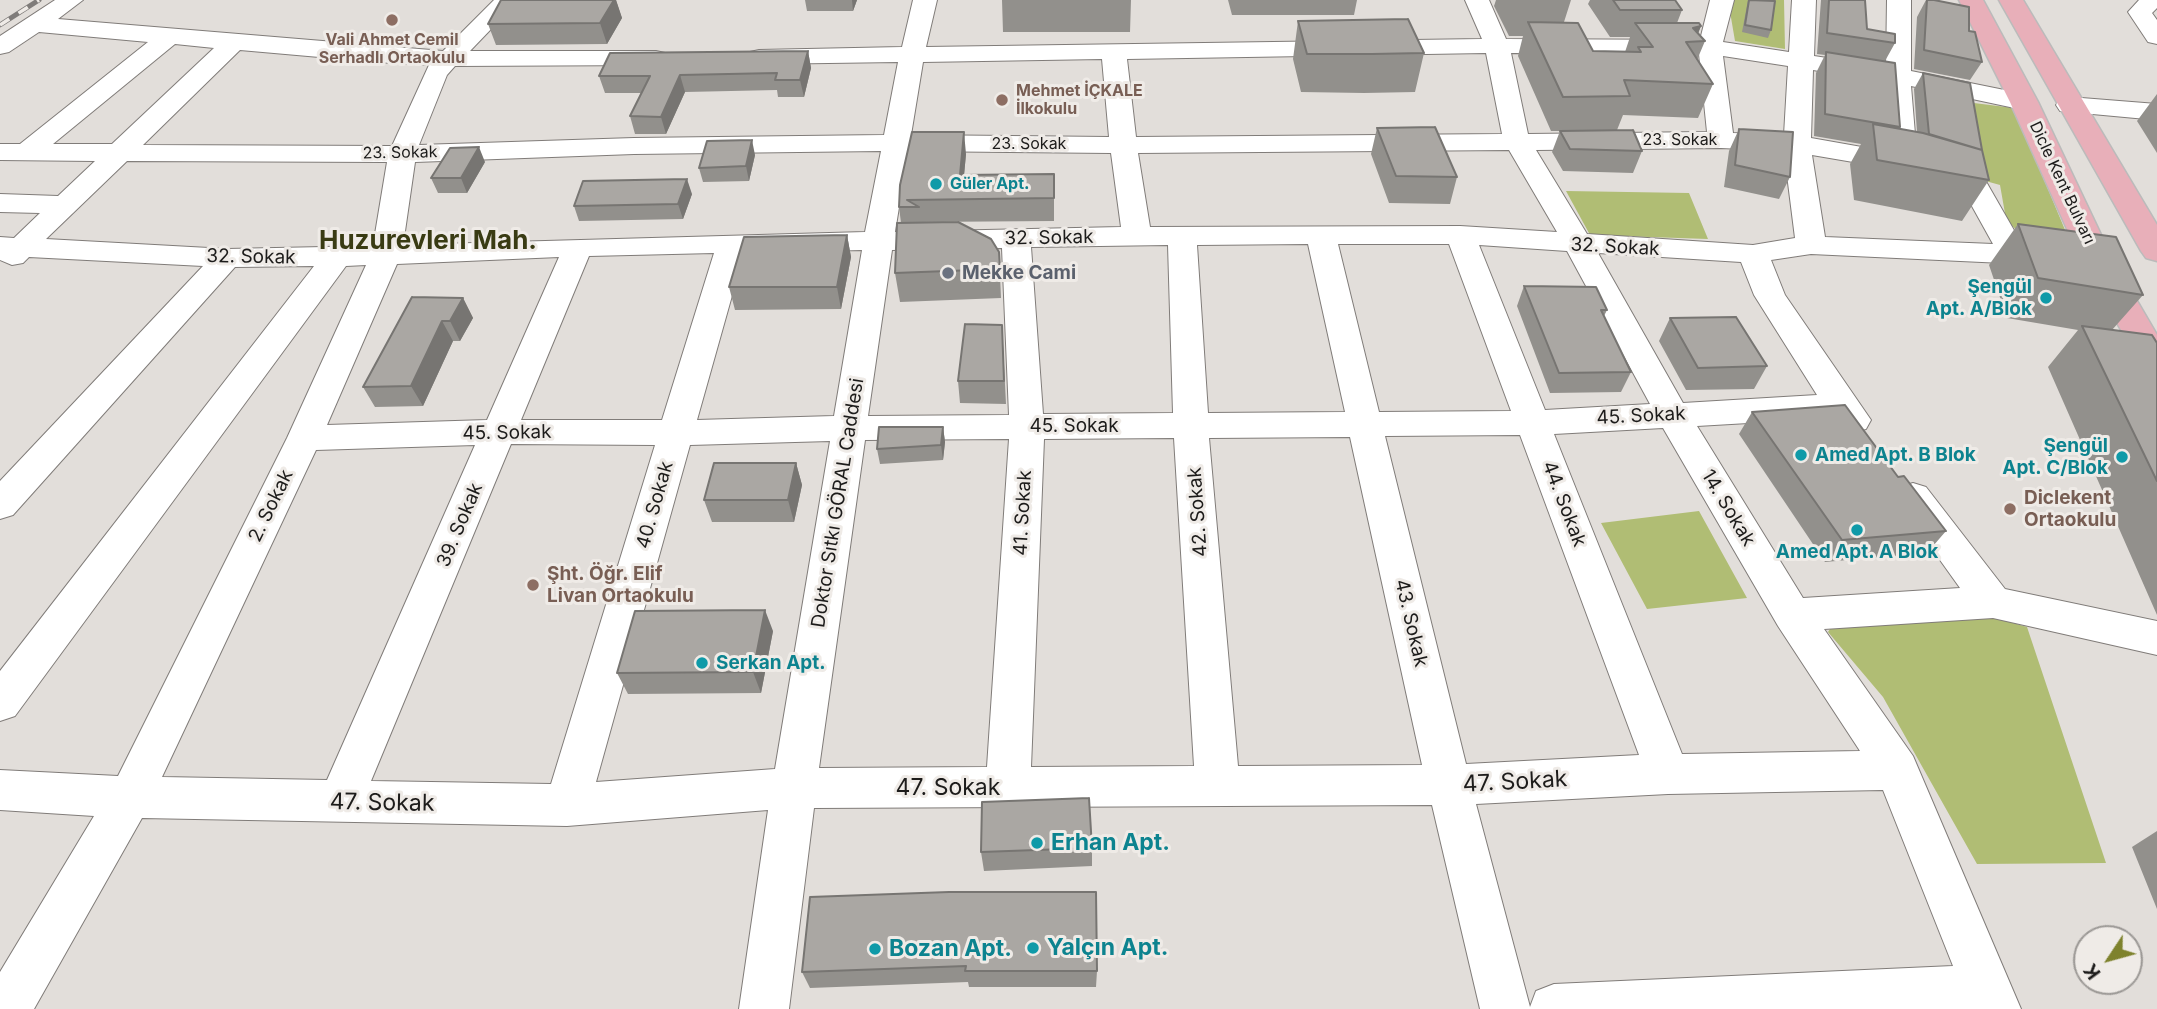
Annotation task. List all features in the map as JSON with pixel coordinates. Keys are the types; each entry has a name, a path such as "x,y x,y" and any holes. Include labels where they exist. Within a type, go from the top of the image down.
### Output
{"main road":[{"path":"2011,0 2069,105 2157,251"},
{"name":"Dicle Kent Bulvarı","path":"1970,12 2024,102 2096,258 2157,364"}],"street":[{"path":"0,47 71,0"},
{"name":"2. Sokak","path":"6,1009 130,797 304,438 387,253 402,154 436,72 507,0"},
{"name":"Doktor Sıtkı GÖRAL Caddesi","path":"764,1009 794,788 878,242 925,0"},
{"name":"14. Sokak","path":"1477,0 1497,46 1516,139 1579,245 1672,414 1792,615 1897,770 1992,999"},
{"path":"1721,140 1710,47 1722,0"},
{"path":"1804,0 1797,144 1811,245"},
{"path":"2148,1 2140,12 2157,37"},
{"path":"1899,3 1898,76 1903,163"},
{"path":"34,24 233,43 448,59 680,57"},
{"path":"13,152 169,37"},
{"path":"0,268 11,246 66,205 233,43"},
{"path":"734,57 1497,46 1710,47 1898,76 2024,102"},
{"path":"1114,53 1136,236"},
{"path":"137,63 209,66"},
{"path":"2069,105 2157,112"},
{"name":"23. Sokak","path":"13,152 402,154 634,146 897,143 1123,145 1516,139 1721,140 1797,144 1903,163 1974,184 2013,254"},
{"path":"0,203 66,205"},
{"name":"32. Sokak","path":"11,246 227,258 337,257 578,247 1136,236 1460,235 1579,245 1753,254 1811,245 2096,258"},
{"name":"44. Sokak","path":"1460,235 1668,774"},
{"name":"43. Sokak","path":"1321,236 1449,785 1505,1009"},
{"name":"42. Sokak","path":"1182,237 1191,425 1218,788"},
{"name":"41. Sokak","path":"1008,787 1027,427 1016,239"},
{"name":"40. Sokak","path":"566,805 731,246"},
{"name":"39. Sokak","path":"340,802 578,247"},
{"path":"1753,254 1770,295 1843,406 1993,602"},
{"path":"0,702 337,257"},
{"path":"0,505 227,258"},
{"name":"45. Sokak","path":"304,438 500,432 676,433 851,428 1533,423 1843,406"},
{"path":"1792,615 1993,602 2157,638"},
{"name":"47. Sokak","path":"0,790 130,797 566,805 794,788 1449,785 1668,774 1897,770"},
{"path":"1554,1009 1992,999"}],"green space":[{"path":"1728,0 1784,0 1785,49 1735,41"},
{"path":"1974,103 2014,108 2068,237 2020,234 2006,219 2000,185 1982,180"},
{"path":"1566,191 1689,193 1708,239 1590,235"},
{"path":"1699,511 1747,598 1647,609 1601,523"},
{"path":"1986,615 2027,627 2106,863 1977,864 1883,697 1828,632 1836,620"}],"building":[{"path":"501,0 614,0 600,23 488,24"},
{"path":"1613,0 1675,0 1682,10 1620,10"},
{"path":"1749,0 1775,1 1771,30 1745,25"},
{"path":"1829,0 1865,0 1867,29 1895,34 1895,43 1827,33"},
{"path":"1927,0 1969,7 1969,31 1975,32 1982,62 1924,50"},
{"path":"1408,19 1424,53 1307,54 1298,21"},
{"path":"1528,22 1578,23 1593,51 1641,52 1638,47 1653,47 1635,23 1699,23 1701,26 1693,28 1705,41 1686,42 1713,84 1624,80 1630,96 1563,97"},
{"path":"808,51 800,80 775,80 777,73 680,75 661,117 630,116 650,76 599,76 610,53"},
{"path":"1826,52 1895,63 1900,127 1825,114"},
{"path":"1923,73 1970,83 1982,150 1929,134"},
{"path":"1873,124 1923,133 1982,150 1989,180 1877,160"},
{"path":"1435,127 1457,177 1396,176 1377,128"},
{"path":"1739,129 1793,132 1790,177 1735,165"},
{"path":"1633,130 1642,151 1570,149 1560,131"},
{"path":"912,132 964,132 960,175 1054,174 1054,198 907,200 919,207 899,207 900,185"},
{"path":"752,140 746,166 699,168 707,141"},
{"path":"479,147 461,178 431,178 450,148"},
{"path":"687,179 678,204 574,206 583,181"},
{"path":"958,222 991,239 999,252 1000,269 895,273 897,223"},
{"path":"2018,224 2116,237 2143,295 2038,278"},
{"path":"847,235 837,287 729,287 744,237"},
{"path":"1524,286 1596,287 1607,310 1601,310 1631,372 1559,373"},
{"path":"412,297 463,298 450,321 442,321 411,386 363,387"},
{"path":"1736,317 1767,366 1698,368 1670,318"},
{"path":"965,324 1002,325 1004,381 958,381"},
{"path":"2082,326 2152,335 2157,343 2157,481"},
{"path":"1845,405 1898,477 1904,476 1946,531 1842,540 1752,412"},
{"path":"879,427 943,427 941,445 877,449"},
{"path":"714,463 796,463 788,500 704,500"},
{"path":"765,610 753,672 617,673 635,611"},
{"name":"Erhan Apt.","path":"1089,798 1092,848 981,852 982,802"},
{"path":"949,892 1096,892 1097,971 965,971 966,966 802,972 810,897"}],"railway":[{"path":"0,25 39,0"}],"place":[{"name":"Vali Ahmet Cemil Serhadlı Ortaokulu","path":"392,20"},
{"name":"Mehmet İÇKALE İlkokulu","path":"1002,100"},
{"name":"Güler Apt.","path":"936,184"},
{"name":"Mekke Cami","path":"948,273"},
{"name":"Şengül Apt. A/Blok","path":"2046,298"},
{"name":"Amed Apt. B Blok","path":"1801,455"},
{"name":"Şengül Apt. C/Blok","path":"2122,457"},
{"name":"Diclekent Ortaokulu","path":"2010,509"},
{"name":"Amed Apt. A Blok","path":"1857,530"},
{"name":"Şht. Öğr. Elif Livan Ortaokulu","path":"533,585"},
{"name":"Serkan Apt.","path":"702,663"},
{"name":"Erhan Apt.","path":"1037,843"},
{"name":"Yalçın Apt.","path":"1033,948"},
{"name":"Bozan Apt.","path":"875,949"}],"district":[{"name":"Huzurevleri Mah.","path":"428,241"}]}
